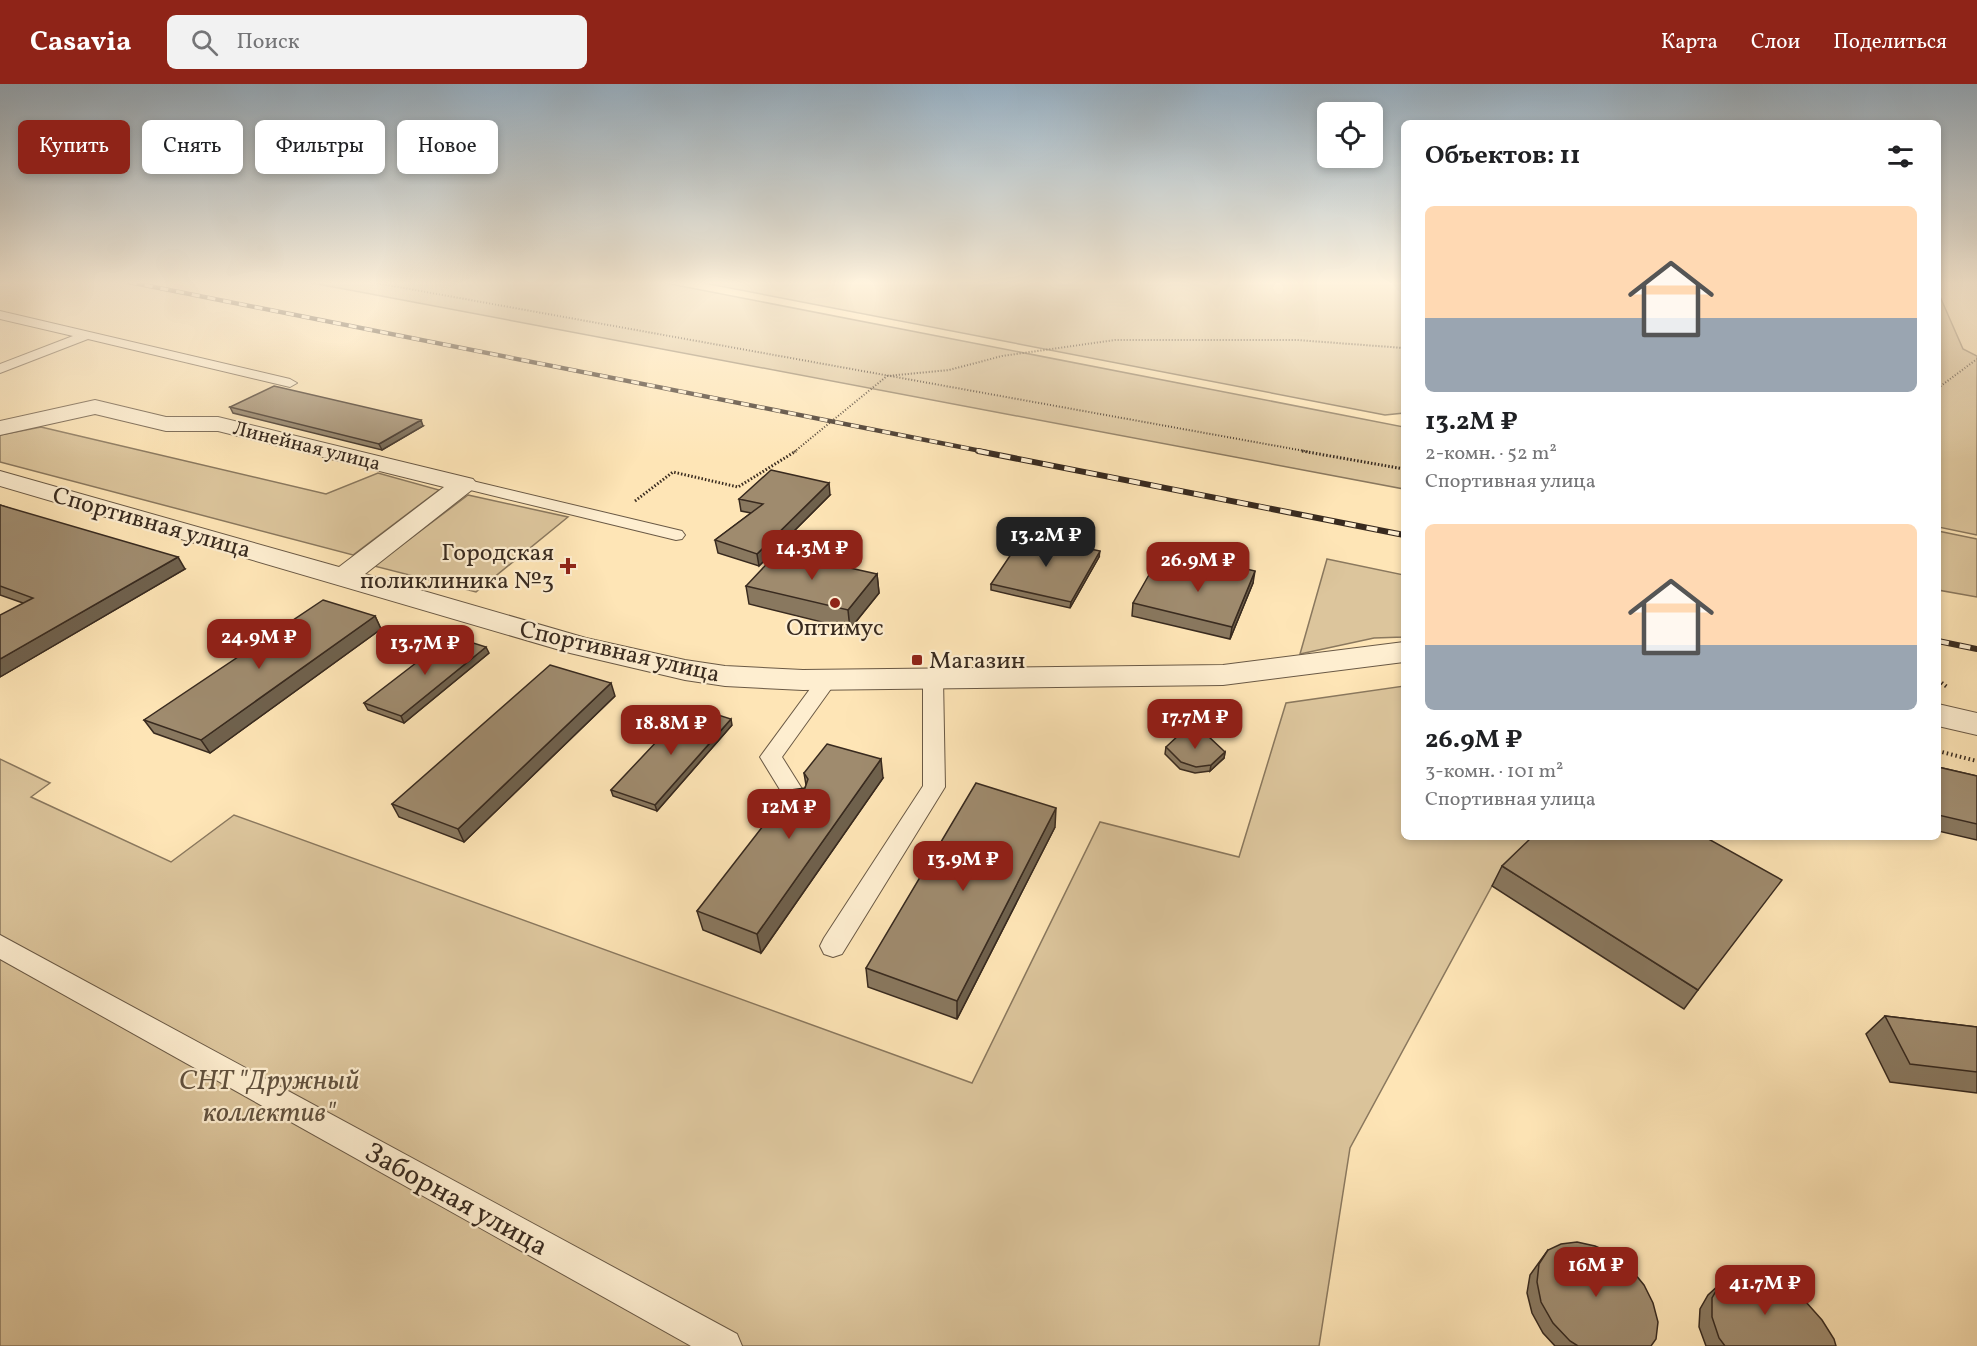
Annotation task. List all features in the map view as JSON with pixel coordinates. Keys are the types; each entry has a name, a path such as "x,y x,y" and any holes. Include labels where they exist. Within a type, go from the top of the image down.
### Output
{"street":[{"name":"Линейная улица","path":"0,428 95,407 166,424 218,423 464,484"},
{"name":"Спортивная улица","path":"0,478 581,646 641,661 725,676 828,679 1223,675 1401,652"},
{"path":"344,577 464,484"},
{"path":"1941,717 1977,723"}],"lane":[{"path":"0,369 72,341"},
{"path":"107,341 290,382"},
{"path":"464,484 676,536"},
{"path":"833,946 934,787 933,678"},
{"path":"798,800 771,757 828,679"},
{"name":"Заборная улица","path":"0,946 725,1346"}],"path":[{"path":"694,341 1401,469"},
{"path":"612,519 673,472 738,487 793,453 886,376 949,370 1002,356 1109,341"},
{"path":"1308,341 1401,348"},
{"path":"1941,386 1977,359"},
{"path":"1941,752 1977,761"}],"green space":[{"path":"619,341 962,341 1401,426 1401,488"},
{"path":"1003,341 1401,341 1401,413 1385,415"},
{"path":"1941,341 1959,341 1963,349 1977,356 1977,535 1941,528"},
{"path":"41,427 326,494 378,473 439,490 353,555 0,462 0,435"},
{"path":"468,495 568,517 476,592 374,566"},
{"path":"1941,532 1977,539 1977,597 1941,591"},
{"path":"1327,559 1401,574 1401,637 1374,638 1300,654"},
{"name":"СНТ \"Дружный коллектив\"","path":"1401,686 1401,840 1539,840 1492,886 1350,1148 1319,1346 0,1346 0,759 50,783 31,797 171,862 234,815 972,1083 1100,822 1239,857 1286,703"}],"building":[{"path":"274,386 421,420 379,444 230,407"},
{"path":"771,470 829,483 757,554 715,540 763,504 739,499"},
{"path":"0,505 178,557 0,659 0,615 33,598 0,586"},
{"path":"1024,535 1100,551 1071,602 991,584"},
{"path":"778,552 877,574 848,610 746,586"},
{"path":"1211,561 1255,571 1232,627 1133,603 1154,566 1203,577"},
{"path":"323,600 375,616 201,740 144,720"},
{"path":"451,636 486,647 401,716 364,703"},
{"path":"550,665 611,683 458,829 392,804"},
{"path":"690,706 731,719 655,805 611,790"},
{"path":"1195,732 1209,737 1225,752 1211,765 1196,767 1181,762 1166,747 1180,734"},
{"path":"827,744 881,759 757,934 697,911 791,790 805,788 808,779 804,773"},
{"path":"1941,768 1977,776 1977,824 1941,816"},
{"path":"976,783 1056,808 957,1001 866,968"},
{"path":"1529,840 1710,840 1782,880 1698,990 1502,866"},
{"path":"1885,1016 1977,1027 1977,1072 1910,1064"},
{"path":"1577,1242 1595,1246 1613,1254 1630,1268 1644,1285 1653,1303 1658,1322 1656,1339 1651,1346 1578,1346 1553,1323 1541,1302 1537,1282 1539,1264 1548,1250 1561,1244"},
{"path":"1749,1275 1768,1279 1788,1289 1806,1302 1822,1320 1836,1346 1725,1346 1719,1338 1712,1317 1712,1298 1720,1284 1732,1277"}],"railway":[{"path":"426,341 986,452"},
{"path":"978,451 1401,534"},
{"path":"1941,642 1977,649"}],"place":[{"name":"Городская поликлиника №3","path":"568,566"},
{"name":"Оптимус","path":"835,603"},
{"name":"Магазин","path":"917,660"}]}
